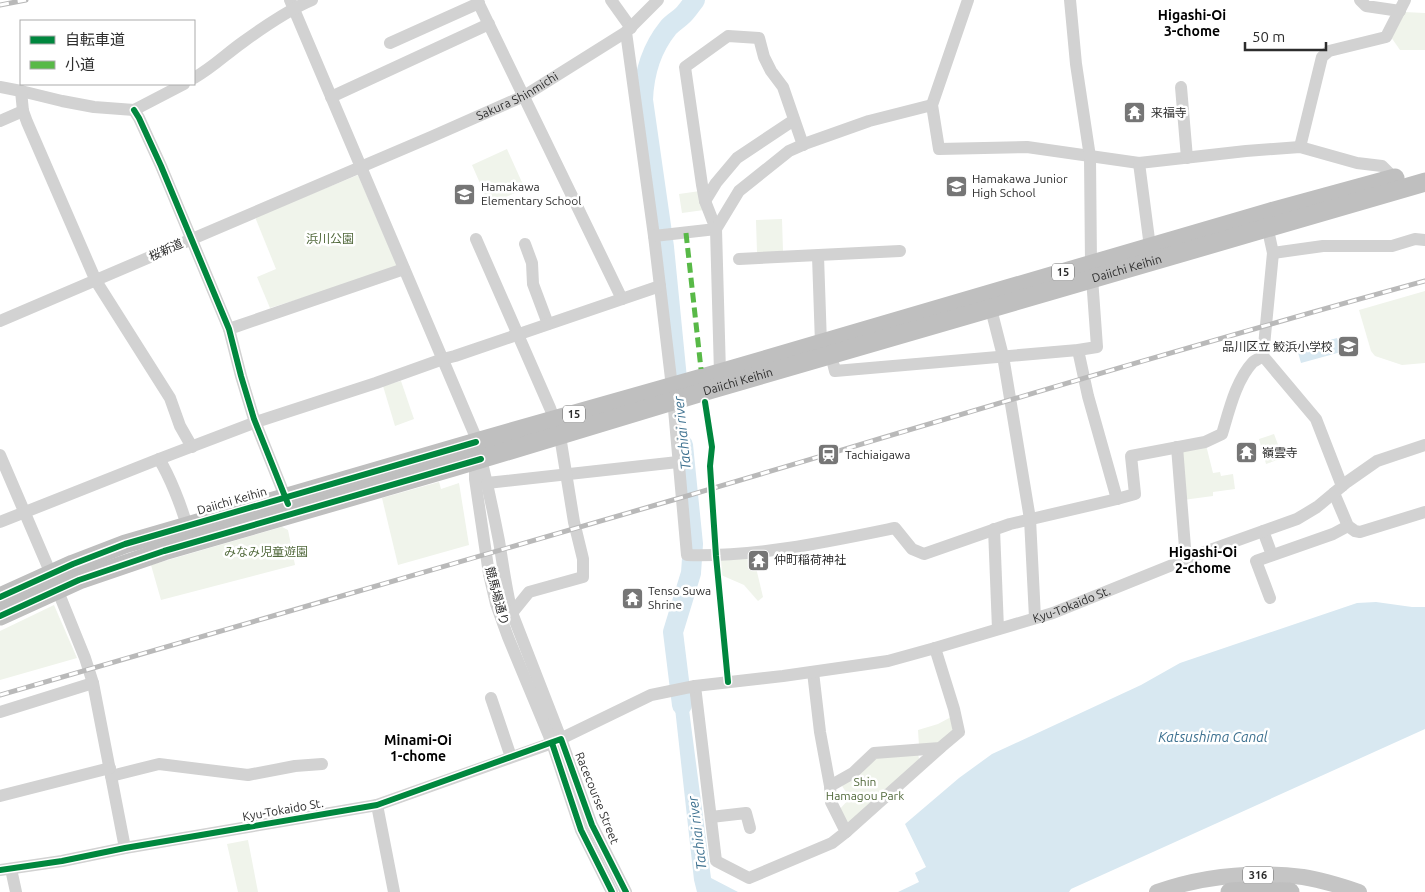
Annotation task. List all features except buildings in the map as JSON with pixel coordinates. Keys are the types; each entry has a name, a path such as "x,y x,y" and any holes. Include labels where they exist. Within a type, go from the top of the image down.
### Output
{"highway":[{"name":"Daiichi Keihin","path":"0,597 54,582 87,577 289,506 477,454 557,428 1266,221 1425,169"},
{"name":"Daiichi Keihin","path":"679,392 720,373 826,350 991,308 1092,271 1150,247 1425,182"},
{"name":"Daiichi Keihin","path":"0,616 54,582 73,564 125,544 187,526 289,506"},
{"path":"1230,892 1290,892"}],"main road":[{"name":"316","path":"1157,892 1203,880 1250,874 1304,878 1359,892"}],"street":[{"path":"195,77 209,70 292,4 312,0"},
{"path":"611,0 629,30 661,236 660,286 679,392 678,462 687,555 748,554 895,528 912,549 924,554 1010,524 1135,494 1131,456 1205,442 1222,434 1232,400 1242,380 1254,361 1264,356"},
{"name":"Sakura Shinmichi","path":"360,167 524,96 629,30 658,0"},
{"path":"968,0 932,105 939,149 1027,147 1139,163 1300,147 1357,163 1382,166 1394,178"},
{"path":"818,256 826,350 835,371 1078,350 1096,346 1092,271 1090,157 1076,64 1070,0"},
{"path":"1300,147 1322,56 1328,51 1386,37 1403,6 1366,6 1360,0"},
{"path":"390,43 478,2 622,299"},
{"path":"292,4 474,433 477,454"},
{"path":"331,97 489,24"},
{"path":"720,373 716,229 705,201 685,67 728,36 759,38 764,57 771,71 783,87 802,145"},
{"path":"0,88 70,103 134,110 182,85"},
{"path":"1181,87 1187,158"},
{"path":"21,91 23,111 27,122 96,281 170,398 180,426 192,447"},
{"path":"716,229 739,191 789,151 869,121 932,105"},
{"path":"134,110 161,166 228,329 256,422 289,506"},
{"path":"0,121 23,111"},
{"path":"705,201 716,184 738,158 794,120"},
{"path":"1139,163 1150,247"},
{"name":"桜新道","path":"0,321 360,167"},
{"path":"1266,221 1273,253 1264,356 1316,419 1348,526 1360,532 1425,512"},
{"path":"661,236 716,229"},
{"path":"476,238 557,428 574,522 583,559 583,576 530,592 512,613"},
{"path":"1273,253 1323,246 1392,246 1415,239 1425,240"},
{"path":"524,244 532,263 533,284 548,324"},
{"path":"739,259 900,251"},
{"path":"228,329 404,269"},
{"path":"0,522 256,422 660,286"},
{"path":"991,308 1004,356 1030,519 1035,618"},
{"path":"1078,350 1088,396 1117,499"},
{"name":"Kyu-Tokaido St.","path":"5,869 62,861 125,848 377,805 557,741 651,695 672,690 888,661 1053,613 1186,560 1297,519 1317,507 1377,461 1425,446"},
{"path":"1177,447 1186,560"},
{"path":"0,454 54,582 93,683 125,848"},
{"name":"競馬場通り","path":"477,454 487,484 512,613 557,741"},
{"name":"競馬場通り","path":"477,454 474,479 496,604 508,636 557,741"},
{"path":"159,459 184,514 187,526"},
{"path":"487,484 678,462"},
{"path":"1270,598 1256,561 1334,534 1348,526"},
{"path":"994,529 998,629"},
{"path":"1263,531 1272,555"},
{"path":"693,687 716,861 749,878 832,843 958,732 954,710 935,648"},
{"path":"813,672 831,802 846,832"},
{"path":"0,712 93,683"},
{"path":"491,698 511,757"},
{"name":"Racecourse Street","path":"557,741 581,830 612,892"},
{"name":"Racecourse Street","path":"557,741 592,825 626,892"},
{"path":"830,786 853,773 874,753 940,748"},
{"path":"0,796 111,772 159,764 248,775 295,766 322,764"},
{"path":"377,805 394,892"},
{"path":"711,817 746,813 750,828"},
{"path":"5,869 16,892"}],"green space":[{"path":"1404,12 1425,13 1425,50 1400,50 1391,37"},
{"path":"507,149 525,189 489,204 472,165"},
{"name":"浜川公園","path":"358,175 398,268 270,308 257,277 276,269 255,217"},
{"path":"700,191 704,210 682,213 679,194"},
{"path":"782,219 783,252 757,253 756,220"},
{"path":"1425,291 1425,363 1402,365 1375,356 1371,351 1359,310"},
{"path":"401,381 414,419 395,426 383,386"},
{"path":"1274,434 1283,458 1266,464 1259,439"},
{"path":"1206,445 1213,473 1220,472 1221,476 1233,474 1235,489 1213,492 1213,496 1183,500 1180,451"},
{"path":"439,482 441,489 459,483 469,545 398,565 382,498"},
{"name":"みなみ児童遊園","path":"282,527 288,530 295,565 161,600 151,565"},
{"path":"753,555 763,597 758,601 744,585 721,575 719,558"},
{"path":"54,605 77,658 0,680 0,631"},
{"path":"951,717 953,732 938,743 919,746 918,730 938,724"},
{"name":"Shin Hamagou Park","path":"918,753 919,759 851,823 844,822 839,810 850,798 842,786 876,758"},
{"path":"248,840 258,892 238,892 227,844"}],"water":[{"path":"1337,338 1341,352 1301,363 1297,349"},
{"name":"Katsushima Canal","path":"1376,602 1425,607 1425,729 1071,889 1069,892 898,892 919,882 915,873 926,867 905,824 959,778 992,754 1141,685 1180,663 1357,603"},
{"path":"685,679 711,878 738,892 697,892 694,880 672,681"}],"waterway":[{"name":"Tachiai river","path":"679,399 664,247 643,100 649,62 657,44 668,28 683,15 695,0"},
{"name":"Tachiai river","path":"682,705 673,632 691,573 693,544 683,445"}],"railway":[{"path":"0,5 26,0"},
{"path":"0,695 673,500 1143,361 1425,281"}],"marked path":[{"path":"686,233 701,369"}],"cycle path":[{"path":"134,110 161,166 229,329 254,419 288,504"},
{"path":"705,402 712,447 710,466 716,556 728,682"},
{"path":"0,597 73,564 125,544 476,442"},
{"path":"0,616 79,580 164,551 481,459"},
{"path":"0,870 62,861 125,848 377,805 561,739 592,825 626,892"},
{"path":"552,743 581,830 612,892"}],"place":[{"name":"来福寺","path":"1135,113"},
{"name":"Hamakawa Junior High School","path":"956,186"},
{"name":"Hamakawa Elementary School","path":"465,194"},
{"name":"品川区立 鮫浜小学校","path":"1349,347"},
{"name":"嶺雲寺","path":"1246,453"},
{"name":"Tachiaigawa","path":"829,455"},
{"name":"仲町稲荷神社","path":"758,560"},
{"name":"Tenso Suwa Shrine","path":"632,598"}],"district":[{"name":"Higashi-Oi 3-chome","path":"1192,24"},
{"name":"Higashi-Oi 2-chome","path":"1203,560"},
{"name":"Minami-Oi 1-chome","path":"418,748"}]}
